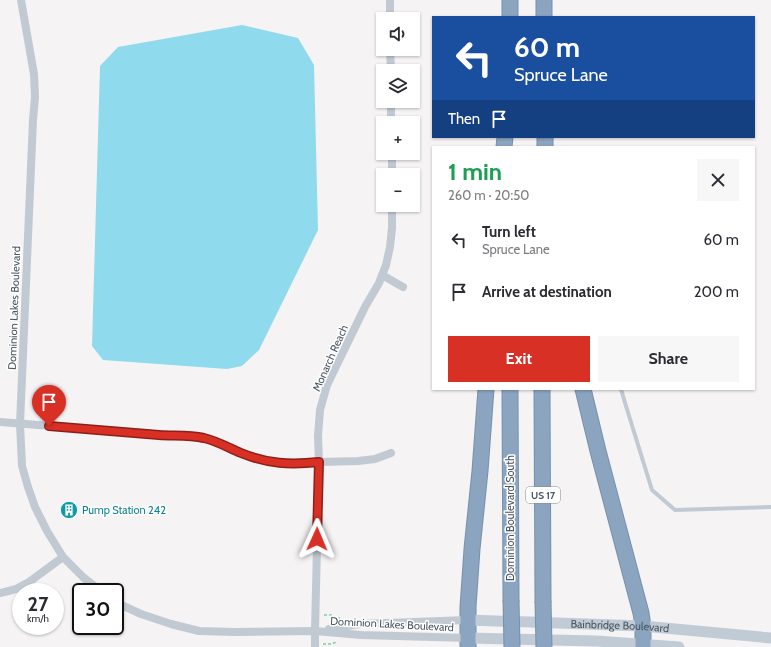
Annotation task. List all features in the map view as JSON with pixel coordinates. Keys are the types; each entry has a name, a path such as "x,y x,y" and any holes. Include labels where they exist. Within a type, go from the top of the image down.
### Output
{"highway":[{"path":"510,0 510,16"},
{"path":"544,0 544,16"},
{"path":"468,643 472,549 486,390"},
{"name":"Dominion Boulevard South","path":"510,390 512,647"},
{"name":"US 17","path":"542,390 544,647"},
{"path":"583,390 598,452 641,613 643,646"}],"main road":[{"name":"Bainbridge Boulevard","path":"468,620 611,624 771,638"},
{"name":"Bainbridge Boulevard","path":"468,643 596,641 643,646 679,647"}],"street":[{"name":"Dominion Lakes Boulevard","path":"21,0 34,74 35,97 20,424 22,466 35,507 63,558 90,583"},
{"path":"390,0 390,12"},
{"name":"Monarch Reach","path":"315,647 319,462 318,436 320,410 327,384 386,265 390,247 392,212"},
{"path":"382,275 403,287"},
{"path":"0,422 165,435 185,435 204,438 223,444 241,453 280,463 299,464 358,461 375,459 391,454"},
{"path":"0,593 16,589 29,582 63,558"},
{"name":"Dominion Lakes Boulevard","path":"124,606 140,614 171,624 199,630 234,632 315,631 468,643"},
{"name":"Dominion Lakes Boulevard","path":"315,631 360,624 468,620"}],"lane":[{"path":"621,390 652,490 676,510 771,507"}],"water":[{"path":"242,25 298,38 314,65 318,230 259,350 242,366 227,369 103,360 92,346 100,66 118,47"}],"place":[{"name":"Pump Station 242","path":"69,510"}],"route":[{"path":"49,426 165,435 185,435 204,438 223,444 241,453 260,459 280,463 299,464 319,462 317,539"}]}
